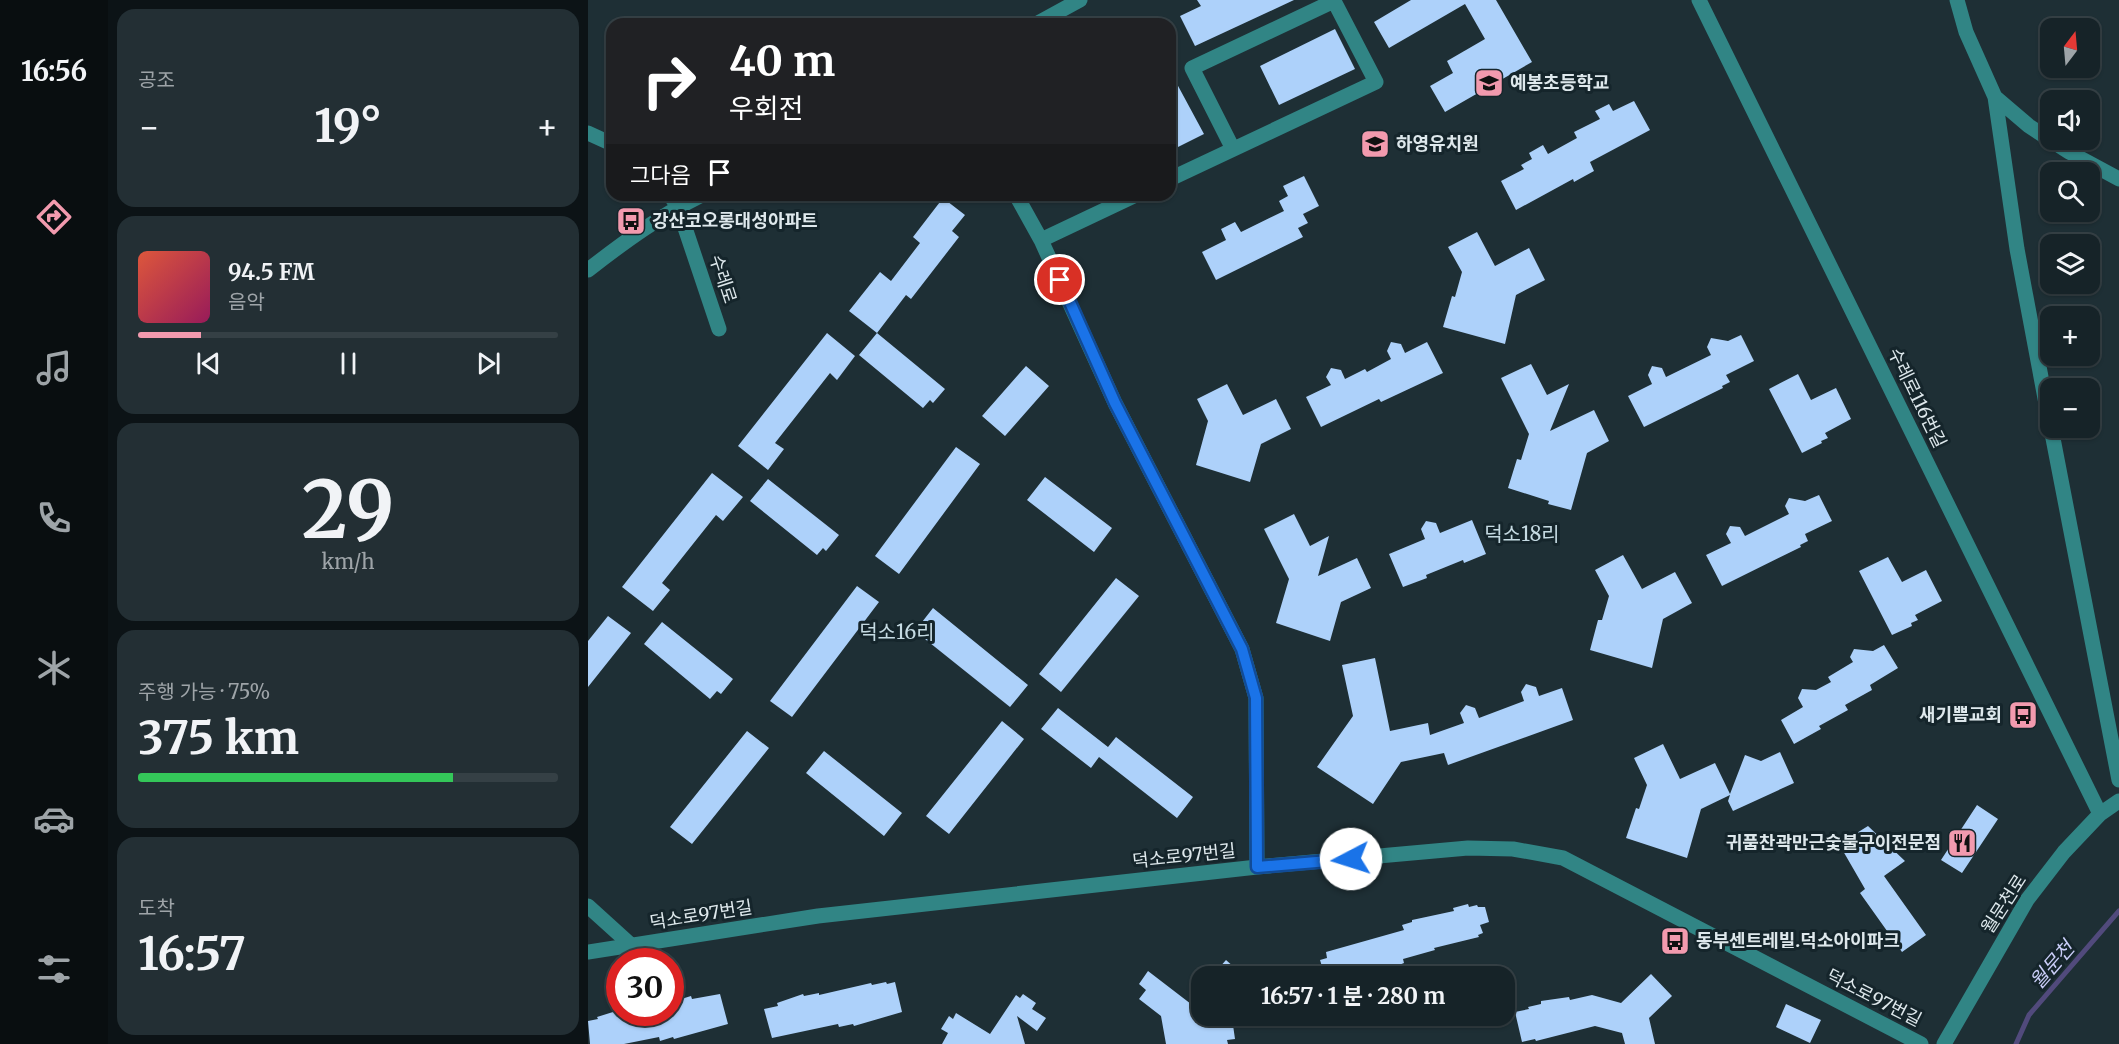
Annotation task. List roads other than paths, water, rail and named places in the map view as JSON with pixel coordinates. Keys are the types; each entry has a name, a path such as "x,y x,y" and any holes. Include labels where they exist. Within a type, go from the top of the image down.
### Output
{"street":[{"path":"1047,18 1080,0"},
{"name":"수레로116번길","path":"1699,0 2100,814"},
{"path":"1957,0 1965,32 1995,97 2017,249 2042,378"},
{"path":"1176,176 1376,82 1334,1 1192,68 1233,149"},
{"path":"1995,97 2029,126 2069,152 2119,179"},
{"path":"588,133 606,141"},
{"path":"588,270 674,201"},
{"name":"수레로","path":"674,201 719,329"},
{"path":"1019,201 1041,240 1115,403 1242,649 1256,698 1257,867"},
{"path":"1041,240 1123,201"},
{"path":"2053,438 2119,780"},
{"name":"월문천로","path":"1944,1044 2027,900 2064,852 2100,814 2119,801"},
{"name":"덕소로97번길","path":"588,952 818,916 1257,867 1468,848 1513,849 1563,858 1921,1044"},
{"path":"588,906 631,945"}],"waterway":[{"name":"월문천","path":"2016,1044 2029,1015 2119,911"}],"place":[{"name":"예봉초등학교","path":"1489,83"},
{"name":"하영유치원","path":"1375,144"},
{"name":"강산코오롱대성아파트","path":"631,221"},
{"name":"새기쁨교회","path":"2023,715"},
{"name":"귀품찬곽만근숯불구이전문점","path":"1962,843"},
{"name":"동부센트레빌.덕소아이파크","path":"1675,941"}],"district":[{"name":"덕소18리","path":"1522,534"},
{"name":"덕소16리","path":"897,632"}]}
